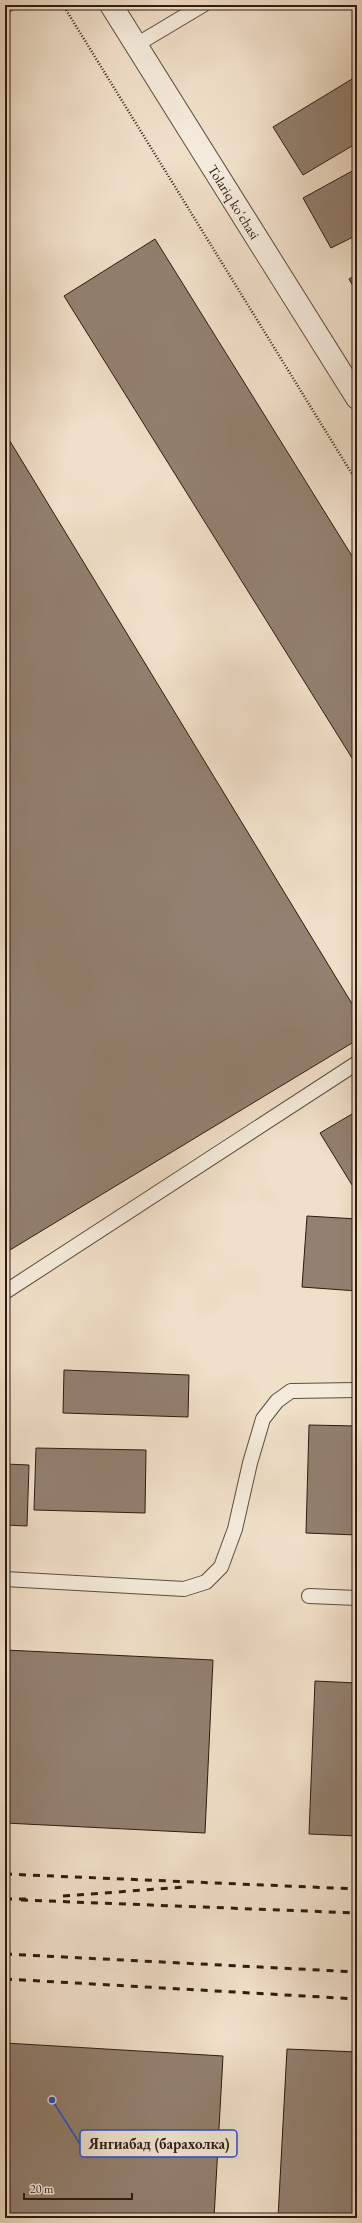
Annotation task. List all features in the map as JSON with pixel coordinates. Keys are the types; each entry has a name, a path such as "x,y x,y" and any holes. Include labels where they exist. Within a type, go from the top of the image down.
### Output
{"street":[{"name":"Tolariq ko'chasi","path":"111,5 357,398"}],"lane":[{"path":"136,44 203,5"},
{"path":"5,1292 357,1063"},
{"path":"5,1579 184,1589 206,1582 221,1567 235,1529 250,1463 263,1419 277,1401 291,1391 357,1390"},
{"path":"309,1596 357,1598"}],"path":[{"path":"63,5 357,482"}],"building":[{"path":"357,76 357,143 303,175 273,127"},
{"path":"354,170 357,175 357,235 331,248 303,198"},
{"path":"155,239 357,564 357,766 64,296"},
{"path":"357,275 357,293 349,279"},
{"path":"5,433 357,1012 357,1040 5,1253"},
{"path":"357,1111 357,1181 352,1185 320,1133"},
{"path":"307,1216 357,1219 357,1291 302,1287"},
{"path":"64,1370 189,1375 188,1417 63,1413"},
{"path":"309,1425 357,1426 357,1535 306,1533"},
{"path":"36,1448 146,1450 145,1513 34,1510"},
{"path":"5,1464 29,1465 27,1526 5,1525"},
{"path":"5,1650 213,1660 205,1833 5,1823"},
{"path":"315,1681 357,1683 357,1836 309,1834"},
{"path":"5,2043 223,2056 214,2218 5,2218"},
{"path":"287,2049 357,2052 357,2218 278,2218"}],"railway":[{"path":"5,1874 357,1889"},
{"path":"63,1896 185,1887"},
{"path":"5,1899 27,1899"},
{"path":"21,1900 357,1913"},
{"path":"5,1954 357,1972"},
{"path":"5,1979 357,1999"}],"place":[{"name":"Янгиабад (барахолка)","path":"52,2100"}]}
